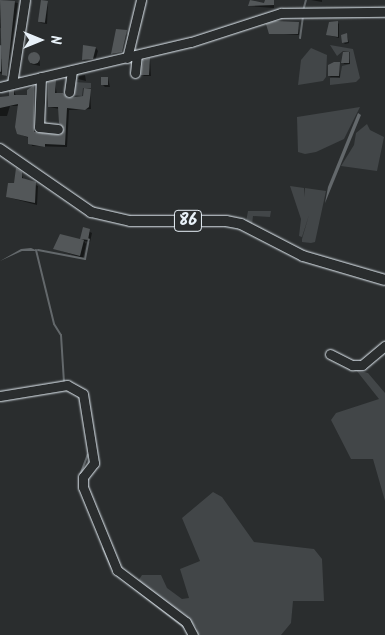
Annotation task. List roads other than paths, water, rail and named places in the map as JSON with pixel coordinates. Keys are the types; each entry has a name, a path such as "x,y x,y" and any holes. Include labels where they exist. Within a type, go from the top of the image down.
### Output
{"main road":[{"name":"86","path":"0,149 91,212 130,221 226,221 241,224 303,256 385,280"}],"street":[{"path":"12,84 25,0"},
{"path":"135,73 132,57 141,0"},
{"path":"0,87 132,57 294,11 385,12"},
{"path":"70,92 72,70"},
{"path":"41,77 39,127 58,129"},
{"path":"330,354 352,365 362,366 385,346"},
{"path":"0,396 67,384 83,394 94,463 83,476 83,487 117,570 186,622 193,635"}],"waterway":[{"path":"303,11 306,0"},
{"path":"300,38 303,16"},
{"path":"0,71 1,46"},
{"path":"38,250 85,259 89,239"},
{"path":"36,250 54,324 61,335 64,383"},
{"path":"80,475 88,454"},
{"path":"103,548 111,566"},
{"path":"116,574 185,628"}]}
